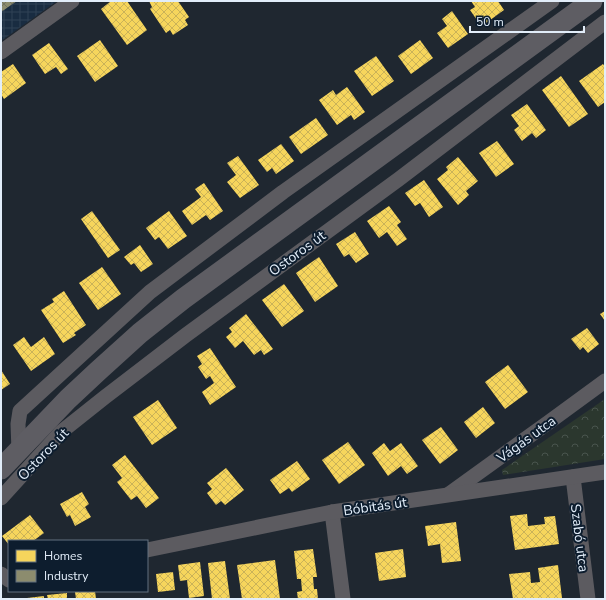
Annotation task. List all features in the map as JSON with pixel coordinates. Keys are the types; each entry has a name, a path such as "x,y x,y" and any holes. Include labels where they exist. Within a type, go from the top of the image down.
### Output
{"main road":[{"name":"Ostoros út","path":"1,469 68,399 140,333 183,299 592,1"}],"street":[{"path":"1,52 72,1"},
{"name":"Ostoros út","path":"19,451 18,424 20,411 150,292 283,192 552,1"},
{"name":"Ostoros út","path":"4,489 61,432 105,397 186,335 399,179 605,22"},
{"path":"493,43 507,64"},
{"path":"412,101 426,122"},
{"name":"Vágás utca","path":"447,495 605,380"},
{"name":"Bóbitás út","path":"148,550 332,512 605,472"},
{"name":"Szabó utca","path":"573,477 588,599"},
{"path":"332,512 343,599"}],"shaded area":[{"path":"1,1 57,1 1,41"}],"green space":[{"path":"605,399 605,459 503,475 502,470"}],"building: Homes":[{"path":"111,1 127,1 147,30 127,45 101,9"},
{"path":"149,1 178,1 189,17 185,20 188,25 173,35 170,30 166,33 150,9 152,7"},
{"path":"471,1 498,1 504,10 486,23 484,19 479,23 470,10 475,7"},
{"path":"452,11 468,34 448,48 437,33 447,26 442,19"},
{"path":"100,40 118,66 95,82 77,56"},
{"path":"420,40 433,58 411,74 398,56"},
{"path":"49,43 68,69 61,74 56,67 45,74 32,55"},
{"path":"376,56 394,81 372,96 354,71"},
{"path":"13,64 26,83 4,99 1,94 1,72"},
{"path":"603,64 605,67 605,102 598,107 579,81"},
{"path":"561,76 588,114 569,127 542,90"},
{"path":"347,87 365,112 354,120 351,115 337,125 319,100 333,90 336,95"},
{"path":"527,104 546,130 536,138 532,133 522,141 514,130 519,126 511,115"},
{"path":"316,118 328,135 301,154 289,137"},
{"path":"497,141 514,164 496,177 479,153"},
{"path":"281,144 294,161 276,174 272,168 267,172 258,160"},
{"path":"238,156 259,185 240,198 227,182 236,175 227,163"},
{"path":"458,157 478,181 466,191 469,195 458,205 437,179 448,170 446,167"},
{"path":"424,180 443,207 429,217 420,203 415,206 405,193"},
{"path":"204,183 223,211 210,220 206,215 192,225 182,211 201,197 195,189"},
{"path":"389,206 401,222 397,225 407,239 397,246 387,232 379,238 367,221"},
{"path":"92,211 120,250 108,258 81,219"},
{"path":"169,211 187,236 168,249 159,237 155,240 146,228"},
{"path":"355,232 369,254 356,263 349,254 344,257 336,244"},
{"path":"140,245 153,264 141,272 134,263 131,265 124,257"},
{"path":"319,257 338,286 315,302 296,273"},
{"path":"102,267 121,294 98,310 79,283"},
{"path":"284,284 304,311 282,327 262,300"},
{"path":"64,291 86,325 74,333 76,335 63,343 41,310 54,302 52,299"},
{"path":"605,311 605,321 600,314"},
{"path":"246,314 273,349 264,355 261,350 254,355 243,341 235,348 226,337 232,332 229,328"},
{"path":"587,328 599,344 588,353 583,347 580,350 571,339"},
{"path":"24,337 31,347 44,337 55,354 31,371 13,345"},
{"path":"210,348 236,387 210,405 202,392 214,383 210,376 206,379 198,367 202,364 197,356"},
{"path":"508,365 528,392 505,409 485,382"},
{"path":"1,370 10,384 1,390"},
{"path":"158,400 177,428 152,445 133,417"},
{"path":"483,407 495,423 476,438 464,422"},
{"path":"441,427 458,450 440,464 422,440"},
{"path":"348,442 365,465 339,484 322,460"},
{"path":"384,443 390,451 401,443 418,466 407,474 401,466 388,476 372,453"},
{"path":"125,455 159,498 146,508 137,496 131,500 117,482 122,478 112,465"},
{"path":"297,461 310,479 292,492 289,488 280,494 270,480"},
{"path":"226,468 244,490 225,505 221,501 216,505 207,493 212,489 207,483"},
{"path":"82,492 89,504 85,507 91,517 75,526 70,515 67,517 60,504"},
{"path":"527,514 528,526 545,524 544,517 555,516 559,544 515,550 510,516"},
{"path":"30,515 44,533 34,540 8,540 8,544 2,536"},
{"path":"456,522 461,561 442,563 440,544 428,546 425,526"},
{"path":"313,549 317,577 313,577 314,589 317,589 318,599 298,599 297,592 302,591 301,579 297,579 294,551"},
{"path":"403,549 406,577 379,581 375,553"},
{"path":"275,560 280,599 242,599 237,565"},
{"path":"225,561 230,599 212,599 208,563"},
{"path":"200,562 204,596 189,598 187,580 180,581 178,565"},
{"path":"558,565 562,598 513,599 509,574 530,572 531,583 540,582 538,568"},
{"path":"173,572 175,590 158,592 156,574"},
{"path":"75,592 95,592 96,599 76,599"},
{"path":"67,593 67,599 48,599 47,595"},
{"path":"44,596 44,599 27,599 27,598"}],"building: Industry":[{"path":"1,1 17,1 1,12"}]}
